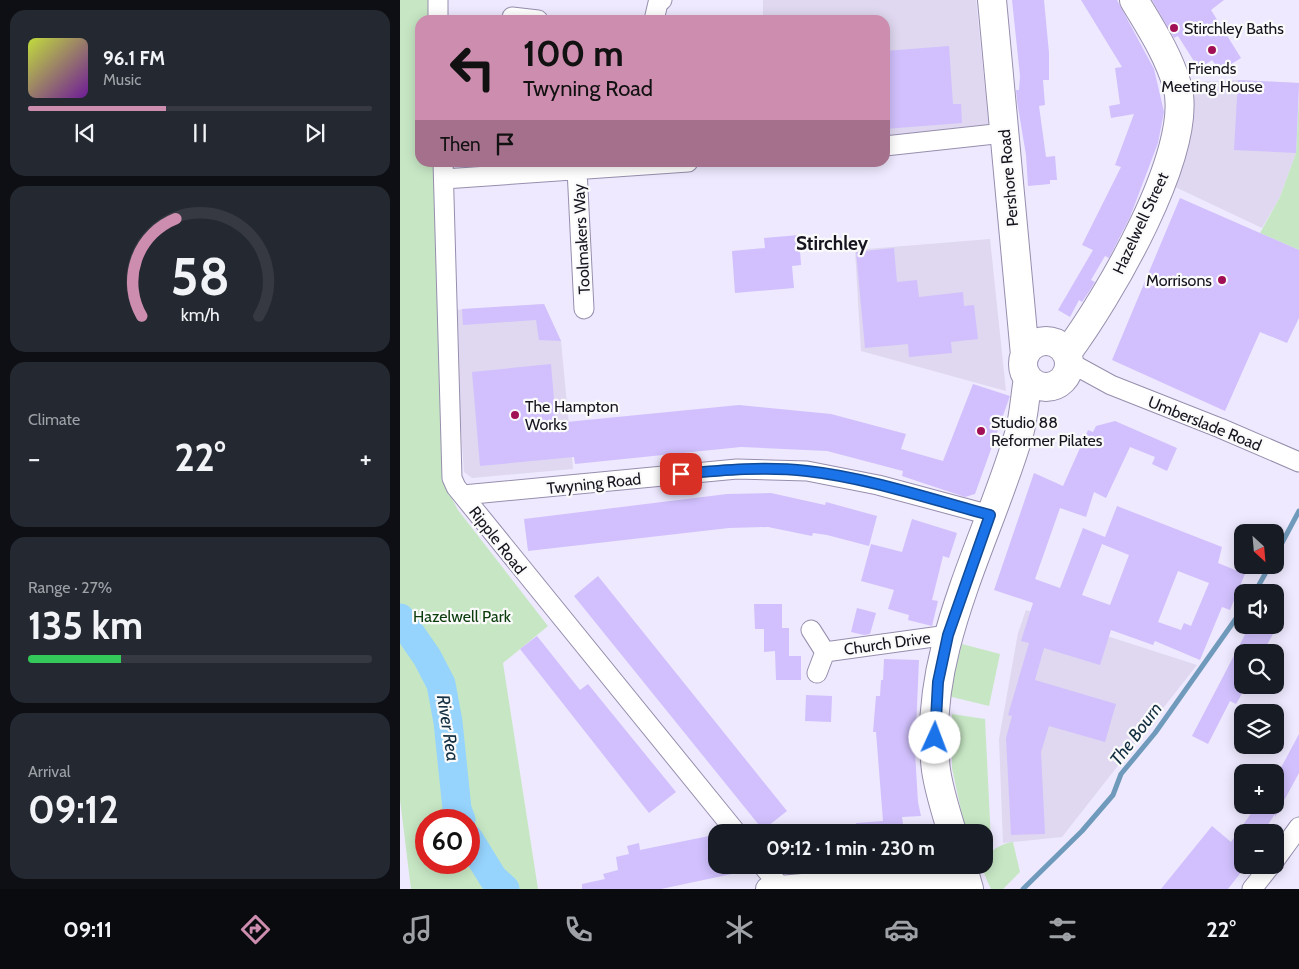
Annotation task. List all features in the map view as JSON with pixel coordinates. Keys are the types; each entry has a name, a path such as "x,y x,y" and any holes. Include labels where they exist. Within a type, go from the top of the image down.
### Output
{"main road":[{"name":"Pershore Road","path":"992,0 1004,134 1051,368"},
{"name":"Hazelwell Street","path":"1051,368 1081,335 1127,256 1161,185 1177,133 1177,86 1162,48 1134,0"},
{"path":"950,824 936,770 935,738 938,682 948,635 1020,433 1051,368"}],"street":[{"path":"438,0 438,15"},
{"path":"655,15 658,3 662,0"},
{"path":"890,145 1004,134"},
{"path":"443,171 577,170 613,167"},
{"name":"Toolmakers Way","path":"577,170 584,309"},
{"name":"Ripple Road","path":"443,171 452,478 463,495 730,824"},
{"name":"Umberslade Road","path":"1051,368 1111,385 1220,428 1299,462"},
{"name":"Twyning Road","path":"463,495 736,469 807,471 878,485 990,515"},
{"name":"Church Drive","path":"811,630 825,652"},
{"name":"Church Drive","path":"825,652 948,635"},
{"name":"Church Drive","path":"816,673 825,652"},
{"path":"1284,848 1299,827"},
{"path":"767,874 774,888 966,879"},
{"path":"1252,889 1264,874"}],"shaded area":[{"path":"763,0 976,0 989,130 890,140 890,15 763,15"},
{"path":"1238,80 1299,83 1296,153 1280,197 1262,228 1171,185 1191,114 1190,82"},
{"path":"990,239 1006,391 861,351 855,250"},
{"path":"544,304 561,341 573,469 472,478 464,472 453,310"},
{"path":"1026,610 1197,665 1062,837 1003,843 999,739 1018,633"}],"green space":[{"name":"Hazelwell Park","path":"400,0 428,0 428,15 415,15 415,167 433,167 449,493 458,510 548,626 503,663 538,889 411,889 400,800"},
{"path":"1299,97 1299,250 1260,233 1280,197 1296,153"},
{"path":"962,644 1000,654 989,706 948,696"},
{"path":"952,714 985,719 990,824 964,824 952,768"},
{"path":"1013,842 1020,872 1003,889 991,889 985,874 993,874 993,850"}],"building":[{"path":"1012,0 1044,0 1049,53 1049,80 1043,80 1045,105 1039,106 1046,157 1055,156 1057,180 1050,180 1050,184 1028,186 1026,155 1016,90 1019,90 1020,76"},
{"path":"1081,0 1117,0 1154,69 1164,112 1158,143 1130,217 1109,258 1105,256 1091,280 1095,282 1082,302 1079,300 1070,317 1058,310 1093,250 1082,245 1121,167 1115,165 1134,114 1111,118 1109,106 1120,104 1115,68 1122,67"},
{"path":"1152,0 1224,0 1211,10 1241,58 1220,71 1212,60 1199,69 1178,36 1174,38"},
{"path":"949,46 953,104 961,104 962,123 890,129 890,51"},
{"path":"1238,80 1299,83 1296,153 1234,150"},
{"name":"Morrisons","path":"1180,198 1299,250 1299,318 1287,343 1260,332 1225,411 1112,360"},
{"path":"799,235 801,265 792,266 794,288 735,293 732,251 765,248 764,238"},
{"path":"894,248 897,282 917,280 919,297 963,292 964,306 974,305 978,339 951,342 952,353 909,357 908,344 865,348 856,252"},
{"path":"544,304 561,341 539,340 536,320 463,325 462,309"},
{"path":"551,364 556,423 739,405 831,414 906,434 901,449 943,461 973,384 1010,396 975,494 965,497 902,476 903,471 827,451 741,447 575,464 574,457 480,466 472,372"},
{"path":"1115,421 1177,448 1167,471 1152,464 1155,457 1130,447 1106,498 1094,492 1086,517 1060,508 1035,579 1060,588 1083,528 1105,537 1117,506 1222,547 1218,563 1234,570 1234,574 1245,574 1241,584 1234,584 1234,600 1230,610 1222,607 1200,660 1155,641 1153,645 1111,630 1100,665 1044,648 1035,680 1116,704 1105,742 1049,726 1041,752 1045,834 1011,835 1006,738 1012,716 1008,715 1029,643 1021,641 1033,603 994,590 1034,473 1063,486 1088,430 1093,432 1096,426","holes":["1102,544 1129,555 1110,605 1082,595","1178,571 1209,583 1191,626 1184,623 1181,630 1158,622"]},
{"path":"771,493 825,505 826,502 877,516 869,546 827,535 813,533 812,536 768,527 729,528 528,551 524,519 727,494"},
{"path":"912,519 957,533 949,558 943,556 932,600 938,601 932,626 908,620 909,615 888,609 894,590 861,581 871,544 902,552"},
{"path":"598,576 787,811 771,824 758,824 574,596"},
{"path":"754,604 782,604 782,628 789,628 789,656 801,656 801,680 776,680 775,651 764,652 764,629 755,629"},
{"path":"857,608 876,613 870,634 864,635 851,632"},
{"path":"1245,634 1273,634 1267,644 1240,644"},
{"path":"537,636 580,690 588,684 676,792 649,813 520,649"},
{"path":"1234,656 1234,694 1242,694 1236,704 1230,701 1208,744 1192,736"},
{"path":"884,659 919,660 915,752 918,802 921,816 902,817 903,824 856,824 883,821 876,732 873,732 876,696 880,696 881,680 883,680"},
{"path":"806,695 832,696 831,722 805,721"},
{"path":"1299,734 1299,773 1284,800 1284,764"},
{"path":"1251,814 1275,814 1268,824 1244,824"},
{"path":"1212,826 1231,842 1234,838 1234,874 1240,874 1228,889 1161,889"},
{"path":"708,836 708,874 732,874 661,889 582,889 582,884 605,879 603,874 618,870 616,857 629,854 627,846 639,843 640,850"}],"waterway":[{"name":"The Bourn","path":"1284,539 1299,511"},
{"name":"The Bourn","path":"1259,584 1265,574"},
{"name":"River Rea","path":"400,618 427,657 441,684 448,722 457,809"},
{"name":"The Bourn","path":"1023,889 1082,831 1113,795 1121,774 1155,733 1234,621"},
{"name":"River Rea","path":"480,857 493,878 505,889"}],"place":[{"name":"Stirchley Baths","path":"1174,28"},
{"name":"Friends Meeting House","path":"1212,50"},
{"name":"Morrisons","path":"1222,280"},
{"name":"The Hampton Works","path":"515,415"},
{"name":"Studio 88 Reformer Pilates","path":"981,431"}],"district":[{"name":"Stirchley","path":"832,243"}],"route":[{"path":"681,474 736,469 807,471 878,485 990,515 948,635 938,682 935,738"}]}
